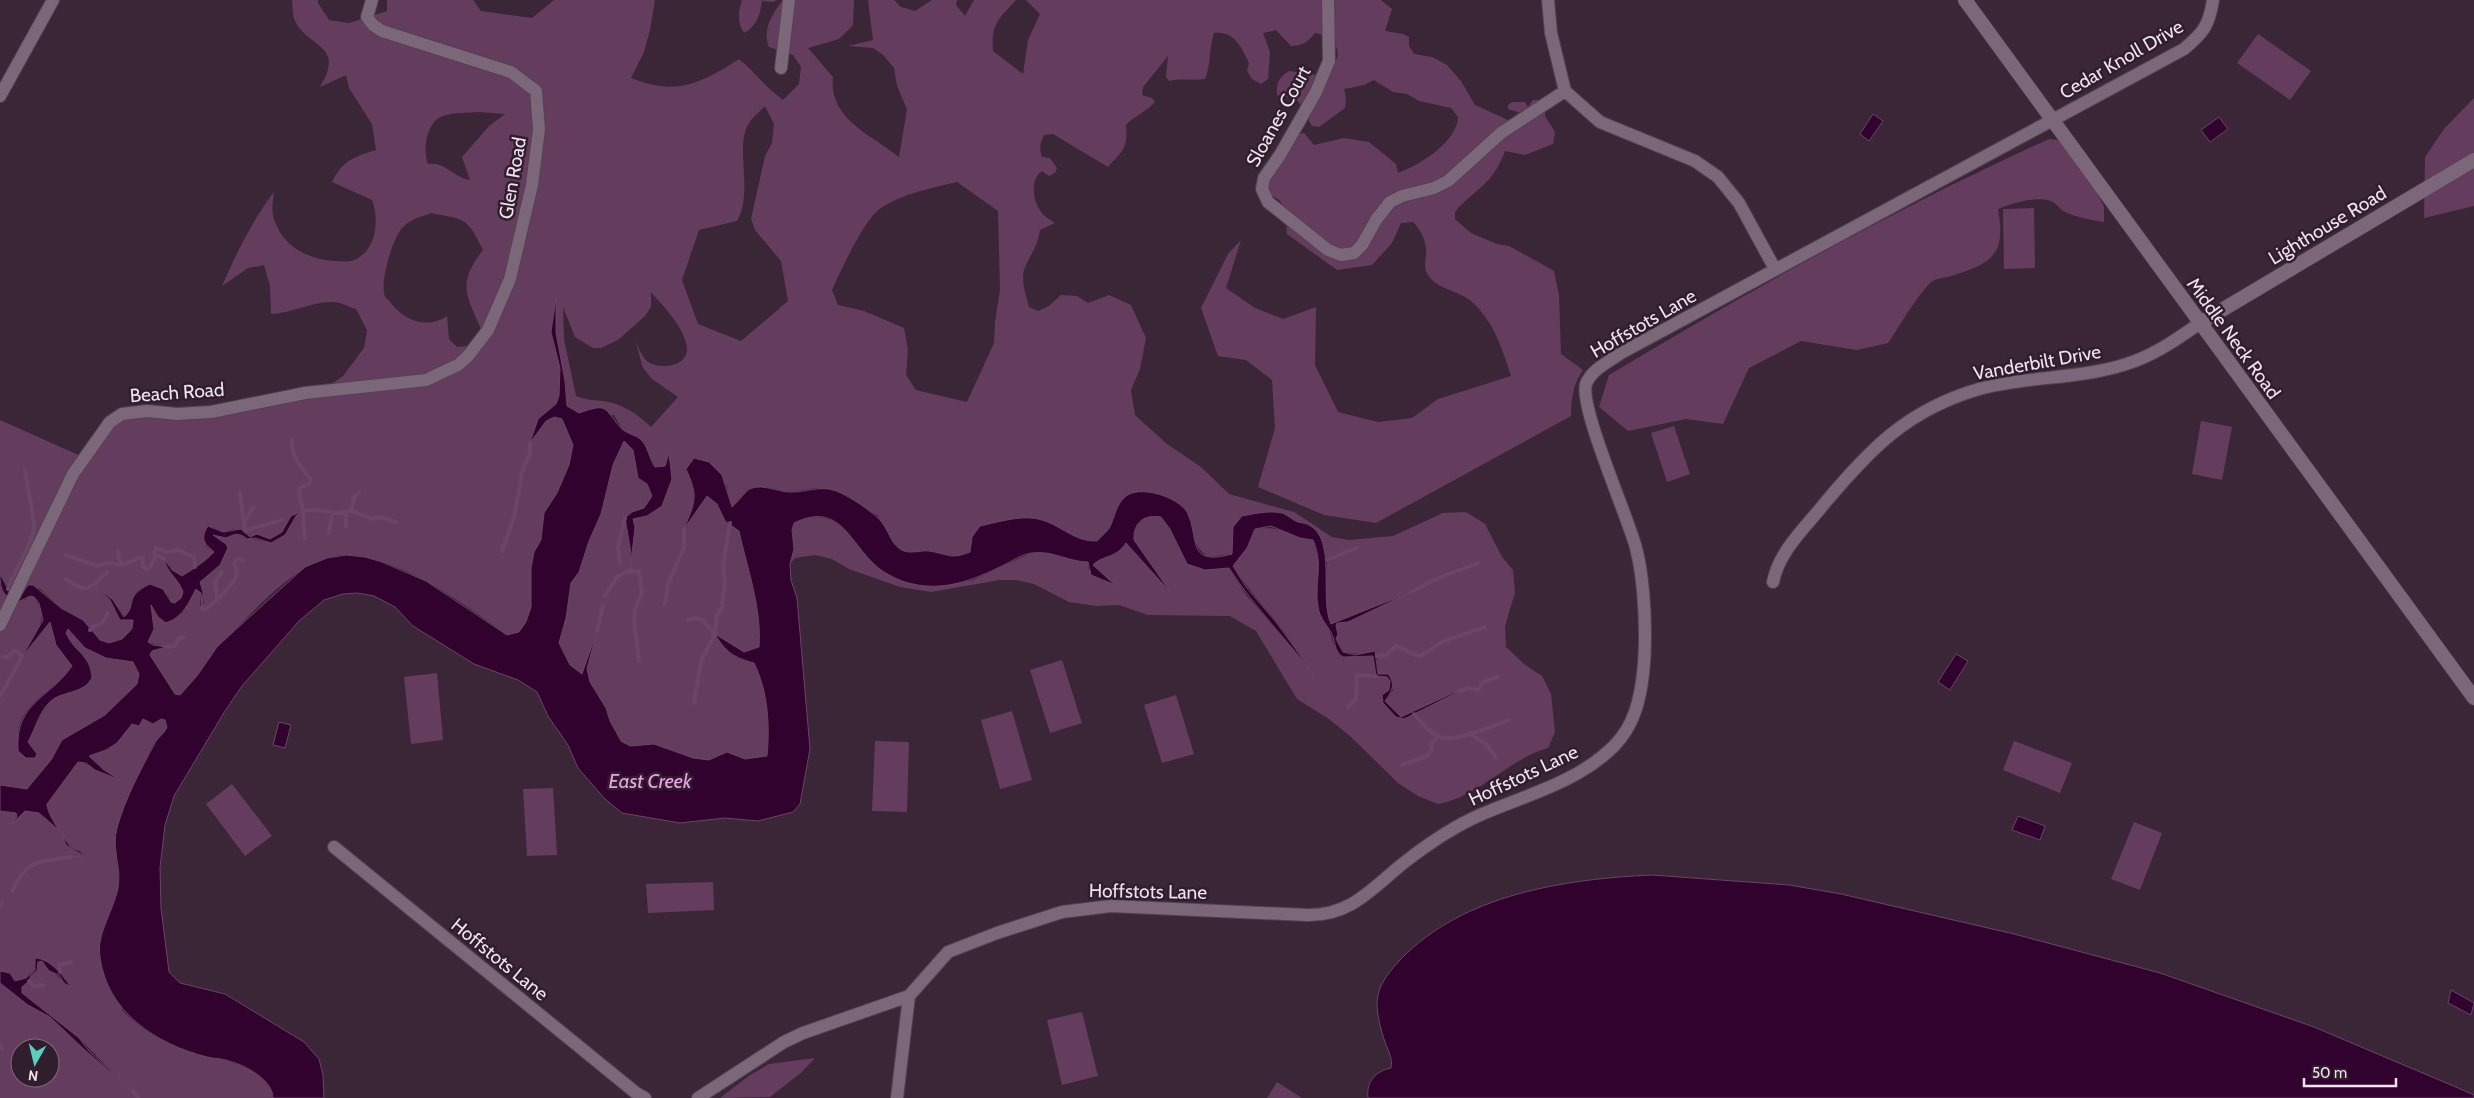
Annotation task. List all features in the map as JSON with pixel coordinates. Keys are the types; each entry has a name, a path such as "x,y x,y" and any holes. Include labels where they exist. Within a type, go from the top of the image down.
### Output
{"street":[{"path":"0,96 53,0"},
{"name":"Glen Road","path":"372,0 367,11 368,20 382,31 511,72 536,91 539,129 532,185 510,279 488,330 468,356 458,365 438,376 426,380 388,383"},
{"path":"781,68 789,0"},
{"name":"Sloanes Court","path":"1328,0 1329,61 1316,92 1280,155 1264,178 1262,189 1268,202 1328,250 1342,255 1354,252 1362,245 1376,220 1390,202 1402,196 1434,188 1448,181 1501,133 1565,90"},
{"path":"1548,0 1551,33 1565,90 1600,122 1695,161 1718,177 1740,203 1775,269"},
{"name":"Middle Neck Road","path":"1965,0 2474,698"},
{"name":"Cedar Knoll Drive","path":"2053,120 2184,49 2200,36 2209,23 2213,0"},
{"name":"Hoffstots Lane","path":"698,1098 784,1042 821,1026 909,996 948,952 1062,912 1111,906 1325,916 1336,913 1356,902 1410,858 1457,826 1575,775 1602,757 1625,732 1639,702 1644,672 1643,605 1636,550 1592,423 1586,395 1586,384 1600,368 1621,353 2053,120"},
{"name":"Lighthouse Road","path":"2200,323 2474,160"},
{"name":"Vanderbilt Drive","path":"1773,582 1776,566 1787,549 1876,445 1906,423 1944,403 1979,389 2014,381 2105,370 2135,361 2163,348 2200,323"},
{"name":"Beach Road","path":"0,624 73,474 110,422 122,414 147,411 177,414 211,412 305,393 388,383"},
{"name":"Hoffstots Lane","path":"334,847 636,1093 646,1098"},
{"path":"897,1098 909,996"}],"shaded area":[{"path":"292,0 318,0 329,20 349,23 387,11 387,0 473,0 481,11 532,18 554,0 655,0 644,52 631,78 661,86 687,85 712,75 739,59 783,100 799,84 801,67 793,55 769,47 767,28 779,5 783,0 854,0 853,25 839,39 808,48 833,77 833,92 837,104 845,115 854,125 899,157 907,109 897,86 894,68 883,55 873,48 848,46 873,40 868,0 894,0 901,7 915,11 932,0 957,0 956,5 965,16 974,0 1016,0 997,22 993,34 993,51 1023,74 1028,40 1040,14 1026,0 1381,0 1392,9 1385,31 1409,37 1409,46 1414,54 1432,57 1447,65 1461,81 1475,105 1508,120 1521,113 1508,109 1508,105 1512,102 1525,102 1528,107 1533,100 1545,100 1545,116 1555,132 1553,144 1525,155 1505,151 1492,176 1459,207 1455,212 1455,219 1471,233 1497,244 1509,246 1554,271 1559,295 1561,354 1583,370 1573,392 1571,416 1376,523 1324,515 1258,487 1275,428 1272,380 1246,360 1218,356 1201,308 1228,254 1241,240 1226,288 1255,308 1283,319 1316,307 1315,365 1338,412 1378,422 1412,418 1438,399 1511,376 1496,336 1479,309 1466,298 1437,284 1428,275 1425,269 1425,241 1413,222 1401,223 1392,243 1372,265 1337,270 1287,234 1284,207 1270,193 1269,187 1274,171 1298,134 1304,133 1314,145 1344,138 1369,142 1396,164 1398,173 1417,164 1444,144 1456,126 1458,117 1451,108 1419,101 1407,94 1393,92 1374,80 1364,85 1344,89 1346,98 1345,108 1319,127 1312,126 1299,103 1293,98 1277,95 1277,87 1281,78 1289,71 1317,75 1329,73 1338,53 1332,41 1320,34 1315,33 1302,44 1291,46 1276,30 1263,33 1270,52 1268,79 1261,84 1252,79 1247,71 1249,63 1236,41 1232,37 1221,33 1214,33 1205,79 1169,81 1166,77 1168,56 1143,87 1142,95 1152,98 1155,102 1126,125 1126,139 1123,149 1108,167 1053,134 1044,135 1040,146 1042,157 1050,158 1057,168 1055,173 1049,176 1042,171 1038,175 1035,180 1034,191 1036,203 1042,213 1055,223 1040,230 1036,245 1025,267 1023,282 1025,292 1029,307 1038,311 1049,306 1061,295 1077,296 1088,303 1109,295 1131,305 1146,338 1140,369 1131,390 1135,415 1167,444 1201,467 1229,494 1294,512 1332,537 1349,540 1393,536 1443,513 1466,512 1485,524 1502,557 1513,570 1515,593 1505,626 1506,647 1524,664 1542,676 1551,694 1555,732 1548,748 1520,760 1468,793 1438,804 1418,796 1398,783 1351,737 1329,719 1297,699 1256,631 1230,616 1148,615 1119,605 1096,606 1069,602 1034,584 1016,580 1000,580 931,592 900,587 849,569 832,559 815,555 795,558 790,564 794,523 808,518 821,517 842,527 851,535 876,566 971,581 1031,553 1055,553 1088,562 1088,569 1101,575 1092,565 1101,559 1113,555 1126,543 1167,588 1134,540 1136,528 1141,521 1155,516 1161,517 1170,529 1187,564 1216,569 1229,568 1246,595 1300,657 1285,633 1233,566 1247,548 1255,529 1272,528 1313,540 1320,565 1317,593 1334,645 1343,657 1373,656 1376,676 1387,677 1390,681 1389,690 1384,694 1383,703 1396,717 1401,717 1385,701 1393,690 1388,674 1378,674 1377,656 1343,652 1336,639 1338,634 1337,623 1388,602 1331,624 1325,608 1327,560 1321,540 1309,525 1298,522 1281,513 1242,516 1232,542 1232,554 1208,557 1199,548 1184,510 1177,503 1166,497 1148,493 1136,493 1128,495 1123,499 1110,527 1097,541 1075,537 1042,520 972,537 970,552 956,557 928,551 913,553 900,550 892,541 877,515 856,504 848,496 817,488 789,492 767,487 748,489 732,507 728,499 727,486 686,469 692,485 694,498 685,526 707,496 717,504 725,520 739,530 756,603 759,647 744,652 730,645 722,638 737,658 754,663 759,674 767,709 767,756 745,759 727,752 709,760 693,758 654,744 630,746 621,741 610,721 606,708 590,682 587,669 593,644 582,675 570,665 558,643 566,618 571,583 579,572 589,541 601,514 613,465 624,440 633,450 638,478 647,484 652,496 644,508 632,512 626,518 631,558 635,527 633,518 647,516 662,506 672,479 669,454 665,466 655,467 645,446 622,429 614,415 579,413 566,406 565,381 556,333 555,305 551,332 560,368 559,396 556,404 538,419 530,441 546,421 554,417 562,419 573,444 569,465 557,493 544,513 541,540 534,552 531,568 531,607 526,622 519,632 507,635 452,597 409,573 366,557 346,555 325,559 303,570 280,586 237,628 187,688 180,695 175,694 150,655 152,651 164,647 148,642 154,629 150,603 182,614 196,589 201,593 200,606 204,603 200,582 220,565 216,538 212,535 229,537 235,534 266,542 285,535 296,516 300,513 291,516 282,533 270,539 262,536 250,537 234,529 223,532 213,527 206,546 215,552 182,577 172,570 170,565 166,567 176,577 183,592 181,598 175,603 171,602 168,595 150,584 134,596 131,608 125,617 113,600 96,587 110,600 120,620 131,619 134,624 127,635 119,641 109,643 100,640 83,620 61,608 39,588 20,597 8,589 0,574 0,420 83,457 122,414 177,414 320,392 343,376 364,348 367,330 356,309 336,302 325,302 287,312 271,314 270,286 264,265 248,268 222,286 245,237 274,192 273,213 278,229 283,237 297,250 315,258 351,261 366,251 374,235 376,217 372,200 332,182 340,169 350,160 376,150 372,124 349,88 346,75 320,87 327,73 329,63 327,55 296,23 293,15","holes":["765,106 774,124 772,143 765,156 751,219 755,230 781,261 788,301 741,341 698,324 682,280 699,230 737,221 742,209 744,196 743,144 745,133 751,121","456,113 505,114 489,126 462,157 470,180 464,179 440,165 428,164 426,158 427,137 433,124 443,116","957,182 998,211 1000,290 994,343 967,402 916,390 906,375 908,350 904,328 864,311 838,305 832,290 854,246 875,214 881,208 899,198","431,213 459,219 473,231 483,250 469,272 467,282 469,299 482,332 477,345 457,347 449,339 447,316 431,322 416,321 402,314 385,295 384,278 395,239 403,227 416,218","651,292 678,325 687,348 686,354 679,363 661,366 650,363 645,359 635,340 643,368 652,379 678,397 651,427 641,418 623,407 610,402 576,396 564,339 563,307 575,337 593,348 601,348 618,340 645,316 651,307","1448,696 1409,717 1401,717"]},
{"path":"742,0 777,0 773,2 762,1 757,20 744,33 739,17"},
{"path":"2258,34 2311,71 2290,100 2237,63"},
{"path":"2474,98 2474,206 2424,218 2425,157 2444,129"},
{"path":"2049,139 2059,140 2096,190 2104,207 2104,222 2072,215 2063,211 2053,202 2038,199 1998,209 2000,238 1997,249 1992,256 1974,268 1930,283 1913,304 1888,343 1857,350 1801,341 1749,368 1723,424 1686,419 1628,431 1599,407 1609,375 1771,281 1881,221 1992,165"},
{"path":"2034,208 2035,268 2004,269 2003,209"},
{"path":"2201,421 2232,427 2222,480 2192,474"},
{"path":"1674,426 1690,474 1667,482 1651,433"},
{"path":"0,585 2,591 25,600 30,596 34,597 39,605 41,613 40,626 24,654 51,621 55,640 73,666 67,674 28,709 19,727 18,743 37,754 28,742 44,710 52,700 62,694 79,689 92,677 88,663 66,633 68,629 106,658 133,662 139,674 137,684 105,715 62,740 51,760 27,789 0,785"},
{"path":"1062,660 1082,723 1050,733 1030,670"},
{"path":"437,673 443,740 411,744 404,677"},
{"path":"1176,695 1194,754 1162,763 1144,705"},
{"path":"1012,711 1032,780 1000,789 981,720"},
{"path":"143,719 153,724 161,719 165,720 167,727 153,745 127,799 116,860 119,872 118,888 110,914 122,1010 141,1027 172,1045 250,1070 262,1077 270,1086 273,1098 0,1098 0,983 28,1005 50,1017 118,1078 79,1038 21,993 21,987 38,969 38,962 42,961 59,978 70,985 60,972 39,958 34,966 35,970 26,978 15,981 6,972 0,971 0,811 16,813 17,817 12,822 25,811 39,813 59,830 47,804 78,762 118,779 104,771 89,756 108,748 132,724 135,725","holes":["62,836 73,848 83,853 75,851 66,845"]},
{"path":"875,741 909,742 907,812 872,811"},
{"path":"2014,741 2072,763 2060,793 2003,770"},
{"path":"232,784 272,836 245,856 206,804"},
{"path":"553,788 557,855 527,856 523,789"},
{"path":"2134,822 2162,833 2140,890 2111,879"},
{"path":"713,882 714,910 648,913 646,884"},
{"path":"1082,1012 1098,1076 1062,1085 1047,1020"},
{"path":"815,1058 802,1072 770,1097 720,1098 750,1075 769,1064"},
{"path":"1277,1082 1302,1098 1267,1098"}],"water":[{"path":"1873,114 1883,121 1869,141 1860,134"},
{"path":"2219,117 2228,129 2210,142 2201,130"},
{"name":"East Creek","path":"556,297 556,333 565,381 567,406 579,413 595,408 607,411 622,429 638,437 643,442 655,467 665,466 669,453 672,479 662,506 647,516 633,519 635,527 630,572 631,553 625,518 632,512 644,508 652,496 647,484 638,478 633,450 624,441 613,465 601,514 589,541 579,572 571,583 566,618 559,643 570,665 582,674 597,631 587,669 590,682 606,708 610,721 621,741 630,746 654,744 693,758 709,760 727,752 745,759 767,756 767,708 759,674 754,663 741,659 731,653 715,634 744,652 759,647 756,603 739,531 725,521 717,504 707,496 684,529 694,499 693,486 686,469 694,458 709,462 722,475 732,507 747,491 757,487 787,492 833,490 853,499 880,520 894,544 903,551 929,551 950,556 958,556 970,552 972,537 980,526 1019,518 1042,520 1082,539 1097,541 1110,527 1122,500 1131,493 1148,492 1158,494 1167,497 1182,507 1187,512 1191,522 1197,547 1201,553 1207,556 1217,557 1232,554 1233,527 1242,516 1277,512 1309,525 1317,532 1323,543 1326,570 1326,600 1331,624 1411,592 1348,622 1337,623 1336,626 1338,634 1336,639 1343,652 1355,655 1375,651 1378,674 1388,674 1392,681 1391,691 1385,701 1401,717 1460,691 1404,719 1396,717 1383,703 1382,695 1389,690 1390,681 1387,677 1376,676 1373,656 1343,657 1337,651 1333,637 1319,611 1317,597 1318,557 1313,540 1300,538 1271,526 1255,529 1247,548 1233,566 1246,587 1276,622 1315,676 1260,610 1229,568 1205,570 1187,564 1170,529 1161,517 1145,518 1141,521 1136,528 1134,540 1171,593 1126,543 1113,555 1101,559 1093,565 1115,585 1091,575 1088,562 1047,553 1032,553 980,576 956,584 944,586 919,585 905,582 878,568 850,535 833,520 822,517 809,518 794,523 792,530 794,549 790,564 791,580 797,598 810,749 800,804 793,812 758,821 725,818 680,823 622,813 605,799 578,768 568,745 548,716 537,692 518,680 474,664 413,626 395,607 374,596 358,593 343,594 324,600 299,621 242,686 225,711 174,796 165,825 160,868 161,908 169,972 180,983 225,994 304,1042 319,1059 323,1075 324,1098 273,1098 272,1091 268,1085 257,1074 235,1063 210,1058 170,1044 137,1023 112,994 105,977 99,948 118,888 119,873 115,836 124,806 138,775 155,742 167,727 165,720 161,719 153,724 143,719 139,726 132,724 117,743 106,750 89,756 104,770 120,780 95,770 86,763 78,762 47,804 49,813 59,830 39,813 25,811 9,827 17,817 16,813 0,811 0,785 27,789 51,760 62,740 105,715 137,684 139,674 133,662 106,658 85,648 68,629 66,633 69,639 85,658 91,669 92,677 86,686 55,698 50,702 39,718 28,742 37,754 35,758 26,758 18,751 22,721 36,702 72,666 56,645 50,622 22,657 43,620 39,603 34,597 30,596 16,603 5,595 0,574 8,589 20,597 28,585 33,585 61,608 83,620 100,640 109,643 122,639 132,629 133,620 120,620 110,600 95,586 113,600 124,617 137,593 150,584 163,589 171,602 175,603 181,598 183,592 164,559 172,570 182,576 203,562 214,552 204,540 204,534 208,526 223,532 241,529 250,537 257,534 270,539 282,532 291,516 303,511 296,516 285,535 271,543 255,538 247,539 239,535 226,538 213,535 226,544 228,548 220,565 200,582 203,592 202,608 201,593 196,589 181,614 166,623 158,617 151,605 154,629 148,642 153,645 166,647 152,651 150,655 175,694 180,695 197,676 217,647 233,632 305,567 327,558 346,555 365,557 382,562 426,581 507,635 519,632 526,622 531,607 531,568 534,552 541,540 544,513 557,493 569,465 573,445 562,419 554,417 546,421 530,443 538,419 556,404 559,396 560,368 551,332"},
{"path":"1956,654 1968,661 1950,690 1938,682"},
{"path":"279,722 291,725 285,748 273,745"},
{"path":"2018,816 2045,826 2040,840 2012,830"},
{"path":"62,836 71,847 80,851 83,856 71,857 81,856 81,854 66,845"},
{"path":"1652,875 1789,885 1841,894 2014,934 2160,973 2314,1027 2474,1095 2474,1098 1368,1098 1370,1082 1373,1078 1386,1069 1391,1068 1390,1057 1378,1017 1377,1000 1379,990 1400,960 1425,938 1454,919 1484,905 1517,894 1585,881"},
{"path":"35,958 51,964 71,987 64,983 59,975 49,971 42,961 38,962 37,971 31,975 29,981 22,987 22,993 79,1038 89,1051 133,1091 50,1017 28,1005 0,983 0,971 10,973 15,981 26,978 35,970"},
{"path":"2451,990 2474,1003 2471,1015 2448,1003"}],"waterway":[{"path":"292,439 296,460 310,478 310,483 300,488 299,491 303,509 305,538"},
{"path":"502,551 514,517 523,468 530,454 530,443"},
{"path":"8,589 30,543 34,528 25,470"},
{"path":"240,493 245,531"},
{"path":"351,511 354,497 359,493"},
{"path":"244,522 253,508"},
{"path":"303,511 315,510 337,513 352,511 372,519 381,517 396,522"},
{"path":"329,533 332,513"},
{"path":"346,513 346,526"},
{"path":"620,563 618,547 625,518"},
{"path":"246,530 282,520"},
{"path":"722,603 725,584 723,567 730,523"},
{"path":"665,604 668,584 684,548 684,529"},
{"path":"157,556 154,554 156,548 168,552 178,550 194,557 195,567"},
{"path":"1327,560 1356,548"},
{"path":"118,552 121,565"},
{"path":"66,555 97,566 107,563 121,565 143,558 143,567 146,569 150,568 155,557 159,556 164,559"},
{"path":"202,608 204,610 211,605 233,583 237,575 234,563 238,559 243,560"},
{"path":"1411,592 1434,580 1478,563"},
{"path":"605,596 617,577 630,570"},
{"path":"630,572 639,571 642,594 635,609 634,622 639,661"},
{"path":"66,579 80,587 89,588 107,572"},
{"path":"217,597 215,582 222,572"},
{"path":"597,631 603,606"},
{"path":"694,703 701,661 715,634 717,615 723,607"},
{"path":"90,630 102,623 108,613"},
{"path":"688,620 701,620 715,634"},
{"path":"1377,656 1387,655 1396,646 1420,656 1444,641 1485,627"},
{"path":"166,647 175,646 179,638 184,637"},
{"path":"0,696 22,657 18,652 14,651 8,657 3,657"},
{"path":"1348,707 1356,699 1357,675 1376,676"},
{"path":"1460,691 1469,688 1478,690 1483,682 1498,677"},
{"path":"1414,714 1430,732 1444,738 1473,733 1509,720"},
{"path":"1469,733 1487,745 1496,758"},
{"path":"1402,765 1427,756 1432,749 1431,744 1438,737"},
{"path":"12,891 23,872 29,867 42,861 71,857"},
{"path":"60,972 59,965 71,962"},
{"path":"29,981 33,986 43,985"},
{"path":"133,1091 138,1098"}]}
